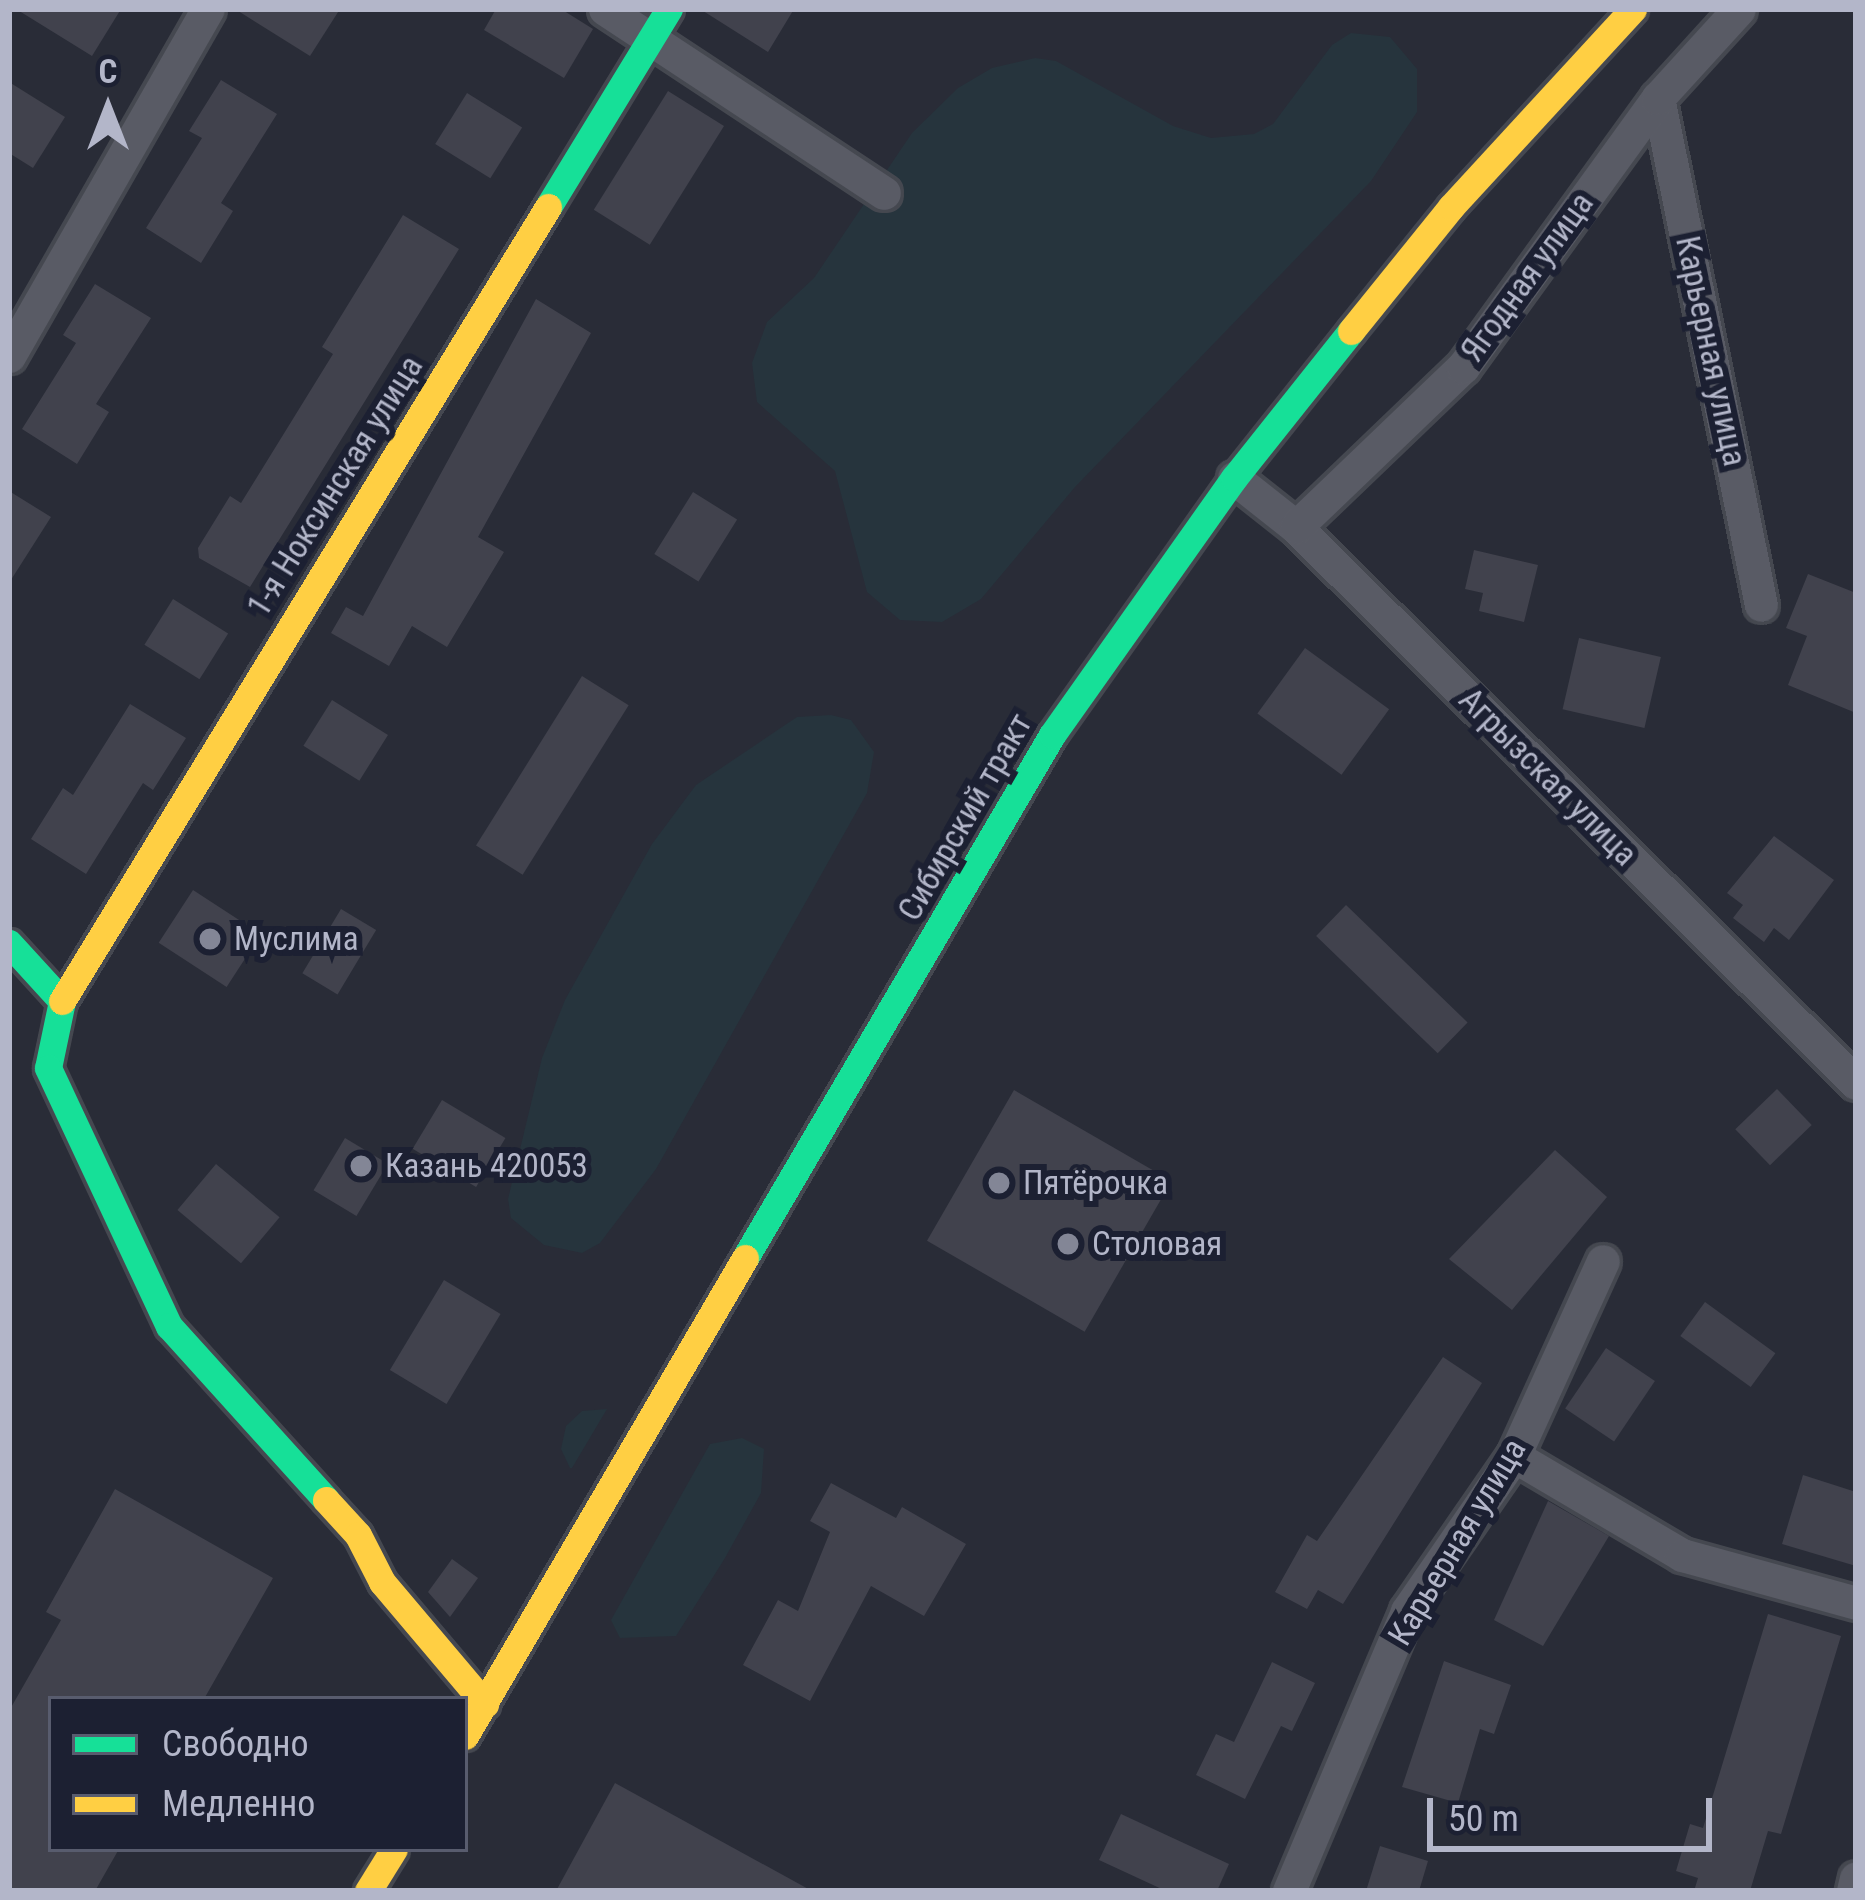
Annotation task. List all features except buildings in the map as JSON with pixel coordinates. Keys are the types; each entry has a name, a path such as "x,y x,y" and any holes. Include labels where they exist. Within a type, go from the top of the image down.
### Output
{"main road":[{"name":"1-я Ноксинская улица","path":"62,1001 669,9"},
{"name":"Сибирский тракт","path":"468,1731 1052,734 1234,478 1451,207 1633,9"},
{"path":"9,943 62,1001 49,1068 169,1326 358,1535 382,1582 485,1704"},
{"path":"368,1891 392,1852"}],"street":[{"path":"9,356 208,9"},
{"path":"605,9 884,193"},
{"name":"Ягодная улица","path":"1296,527 1463,367 1658,98 1739,9"},
{"name":"Карьерная улица","path":"1658,98 1761,605"},
{"name":"Агрызская улица","path":"1234,478 1296,527 1856,1083"},
{"name":"Карьерная улица","path":"1288,1891 1407,1611 1514,1456 1603,1261"},
{"path":"1514,1456 1682,1555 1856,1603"},
{"path":"1853,1891 1856,1878"}],"shaded area":[{"path":"1351,33 1390,37 1417,69 1417,112 1371,181 1075,487 981,599 942,622 900,620 867,592 835,471 757,402 752,363 767,322 814,278 912,133 958,88 992,68 1035,58 1056,61 1173,126 1211,138 1254,134 1273,124 1332,45"},
{"path":"831,715 851,720 874,752 867,793 656,1169 600,1243 582,1253 544,1245 511,1218 508,1199 542,1058 565,1000 652,844 696,785 797,717"},
{"path":"607,1409 570,1468 561,1449 566,1426 582,1411"},
{"path":"742,1438 764,1449 761,1493 725,1558 676,1636 620,1638 611,1620 710,1444"}],"traffic: fast":[{"path":"548,207 669,9"},
{"path":"745,1258 1052,735 1234,478 1351,331"},
{"path":"9,943 62,1001 48,1068 169,1326 326,1500"}],"traffic: slow":[{"path":"1351,331 1451,207 1633,9"},
{"path":"62,1001 548,207"},
{"path":"468,1731 745,1258"},
{"path":"326,1500 358,1535 382,1582 485,1704"},
{"path":"368,1891 392,1852"}],"place":[{"name":"Муслима","path":"210,939"},
{"name":"Казань 420053","path":"361,1166"},
{"name":"Пятёрочка","path":"999,1183"},
{"name":"Столовая","path":"1068,1244"}]}
